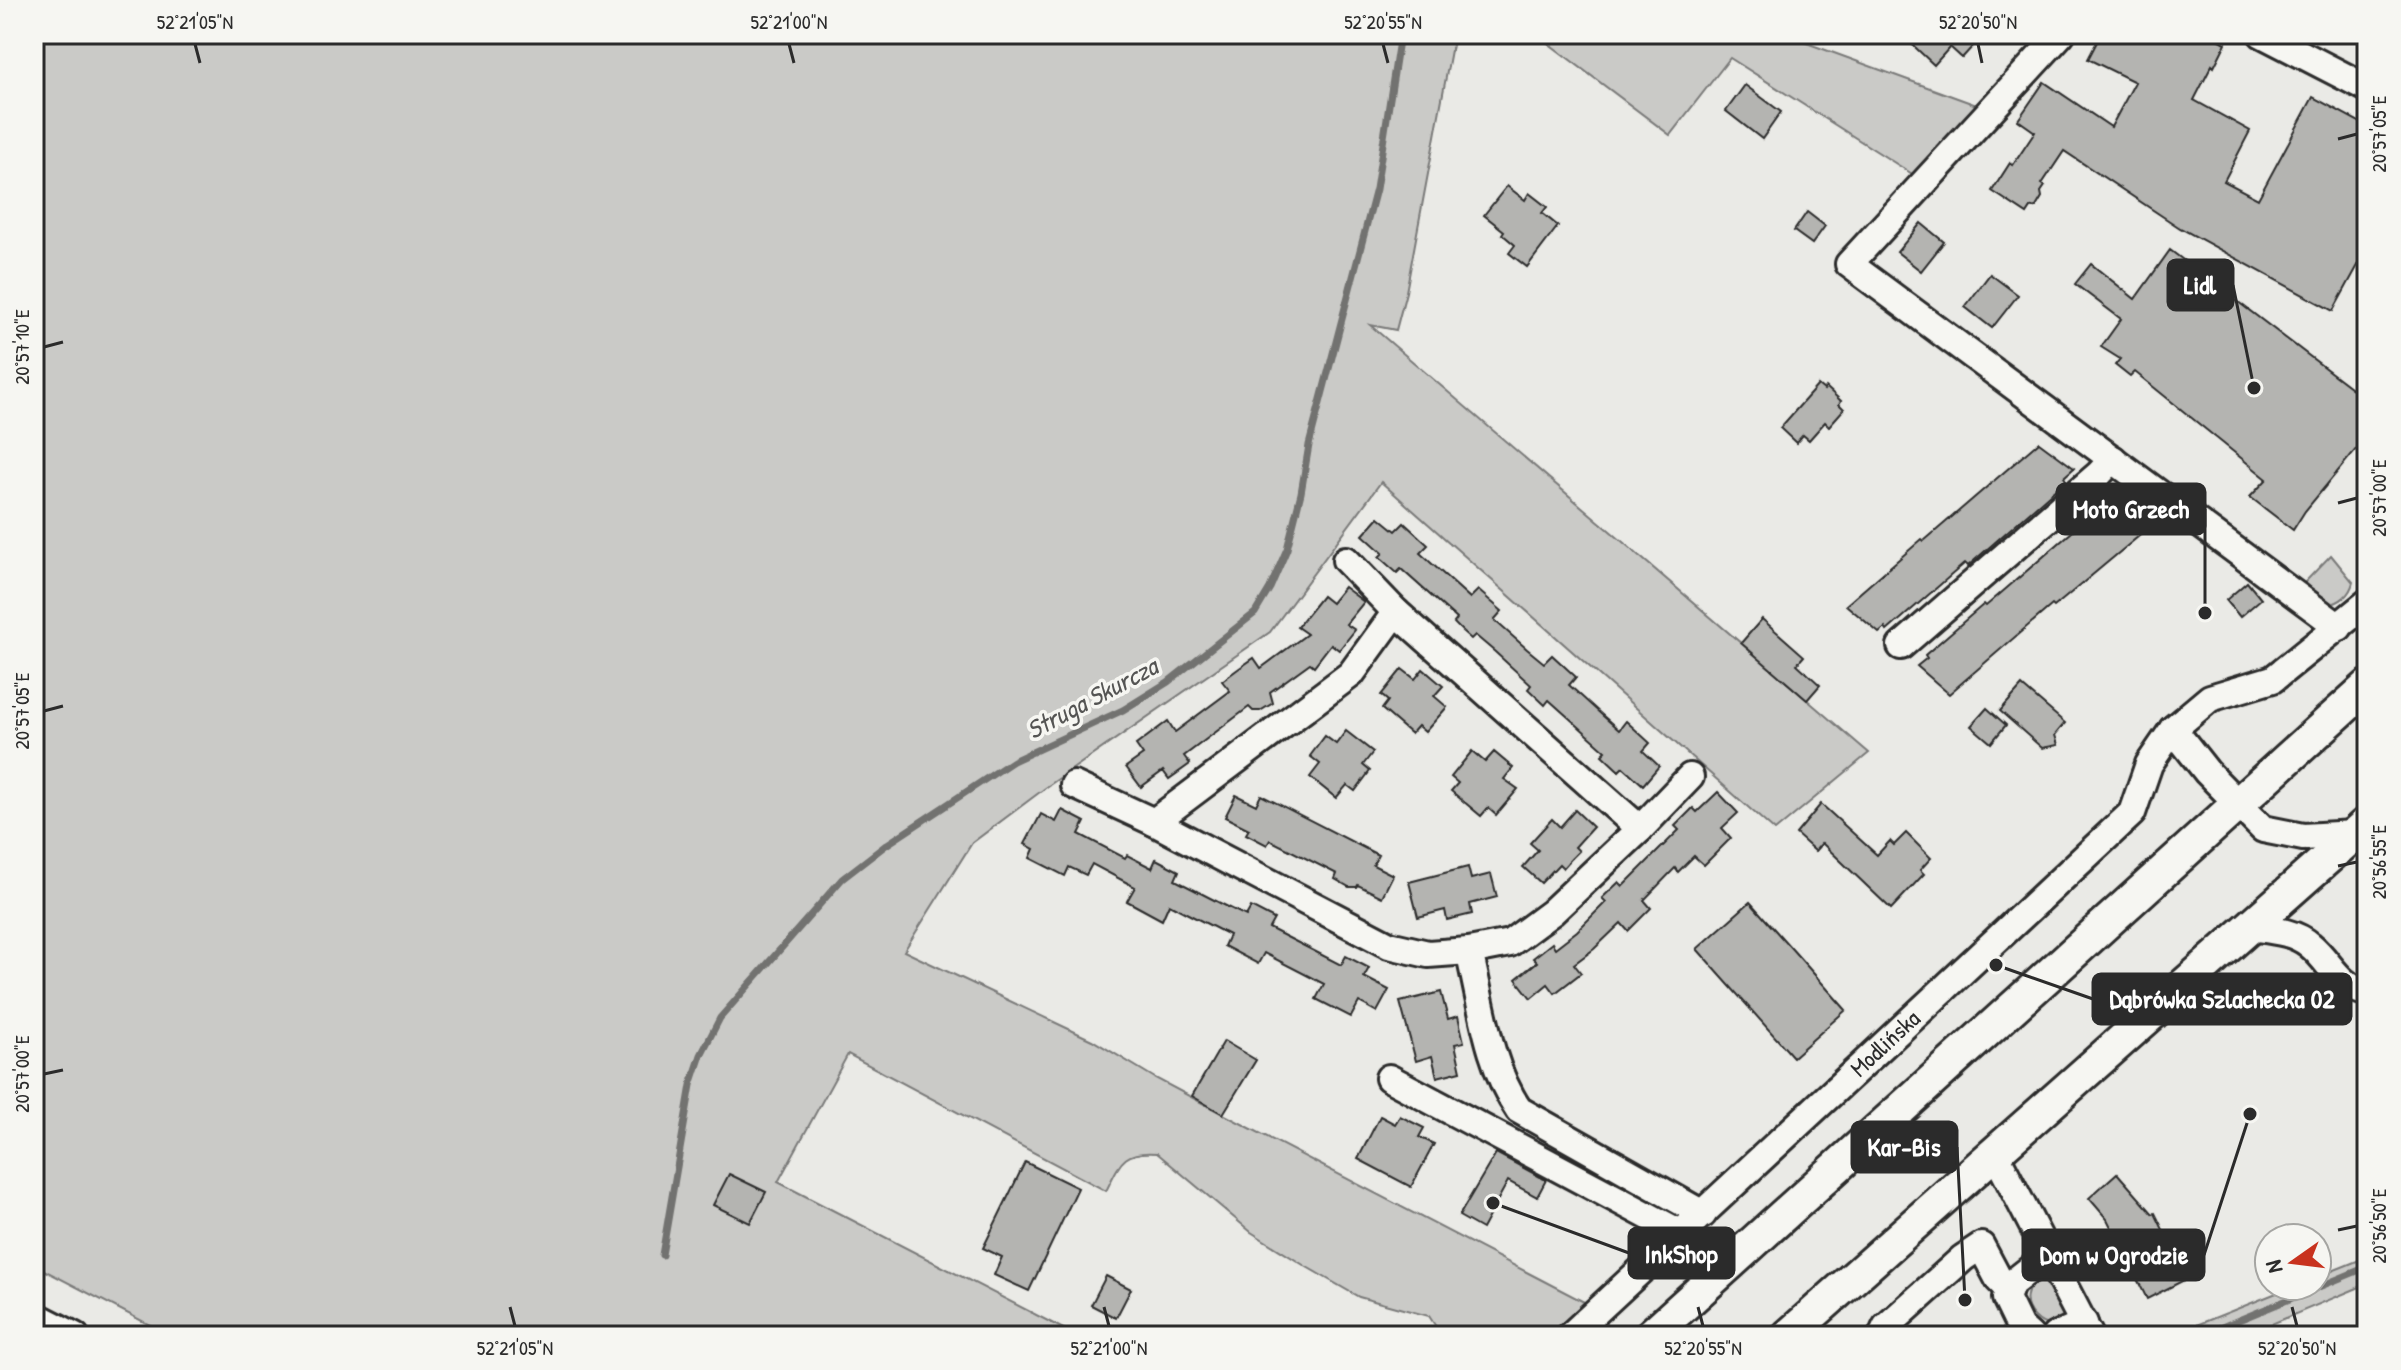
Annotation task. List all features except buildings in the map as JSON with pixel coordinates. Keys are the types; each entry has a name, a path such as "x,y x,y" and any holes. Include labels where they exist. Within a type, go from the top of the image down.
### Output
{"main road":[{"path":"1650,1336 2367,687"},
{"path":"1788,1336 2363,828"}],"street":[{"path":"2061,34 1849,264 2106,467 2339,627"},
{"path":"2262,34 2367,88"},
{"path":"1901,646 2106,467"},
{"path":"1346,560 1396,612 1640,829"},
{"name":"Modlińska","path":"1570,1336 2132,813 2149,764 2173,729 2210,698 2273,679 2367,603"},
{"path":"1154,822 1351,674 1396,612"},
{"path":"2173,729 2207,772 2263,829 2303,837 2363,828"},
{"path":"1074,785 1154,822 1389,945 1428,954 1469,951 1510,943 1552,912 1690,777"},
{"path":"2250,927 2284,932 2308,943 2362,997"},
{"path":"1469,951 1495,1059 1505,1090 1519,1110 1703,1214"},
{"path":"1389,1078 1682,1234"},
{"path":"1995,1153 2087,1330 2055,1336"},
{"path":"1882,1336 1886,1327 1963,1258 1981,1246 1999,1280 2009,1290"},
{"path":"2030,1336 2020,1327 2006,1298 2011,1284 2048,1255"},
{"path":"34,1315 75,1336"}],"shaded area":[{"path":"34,34 1454,34 1406,292 1396,330 1370,325 1869,753 1775,831 1381,482 1270,632 1048,786 972,843 904,951 1092,1040 1155,1078 1588,1304 1553,1336 1442,1336 1429,1316 1359,1297 1251,1232 1157,1153 1137,1154 1124,1160 1106,1191 848,1054 778,1182 1077,1336 694,1336 677,1327 672,1336 171,1336 34,1265"},
{"path":"1536,34 1782,34 1982,107 1917,177 1730,58 1670,135"},
{"path":"2331,555 2353,582 2344,598 2327,605 2305,582"},
{"path":"2367,1257 2367,1284 2333,1298 2333,1271"},
{"path":"2045,1278 2067,1305 2062,1319 2053,1325 2035,1317 2028,1307 2027,1297 2032,1286"},
{"path":"2254,1302 2324,1302 2243,1336 2169,1336"}],"waterway":[{"name":"Struga Skurcza","path":"662,1255 691,1085 701,1055 720,1018 842,879 886,845 1013,761 1123,710 1168,682 1255,613 1287,549 1309,445 1376,189 1400,34"},
{"path":"2200,1336 2367,1267"}],"place":[{"name":"Lidl","path":"2254,388"},
{"name":"Moto Grzech","path":"2205,613"},
{"name":"Dąbrówka Szlachecka 02","path":"1996,965"},
{"name":"Dom w Ogrodzie","path":"2250,1114"},
{"name":"InkShop","path":"1493,1203"},
{"name":"Kar-Bis","path":"1965,1300"}]}
